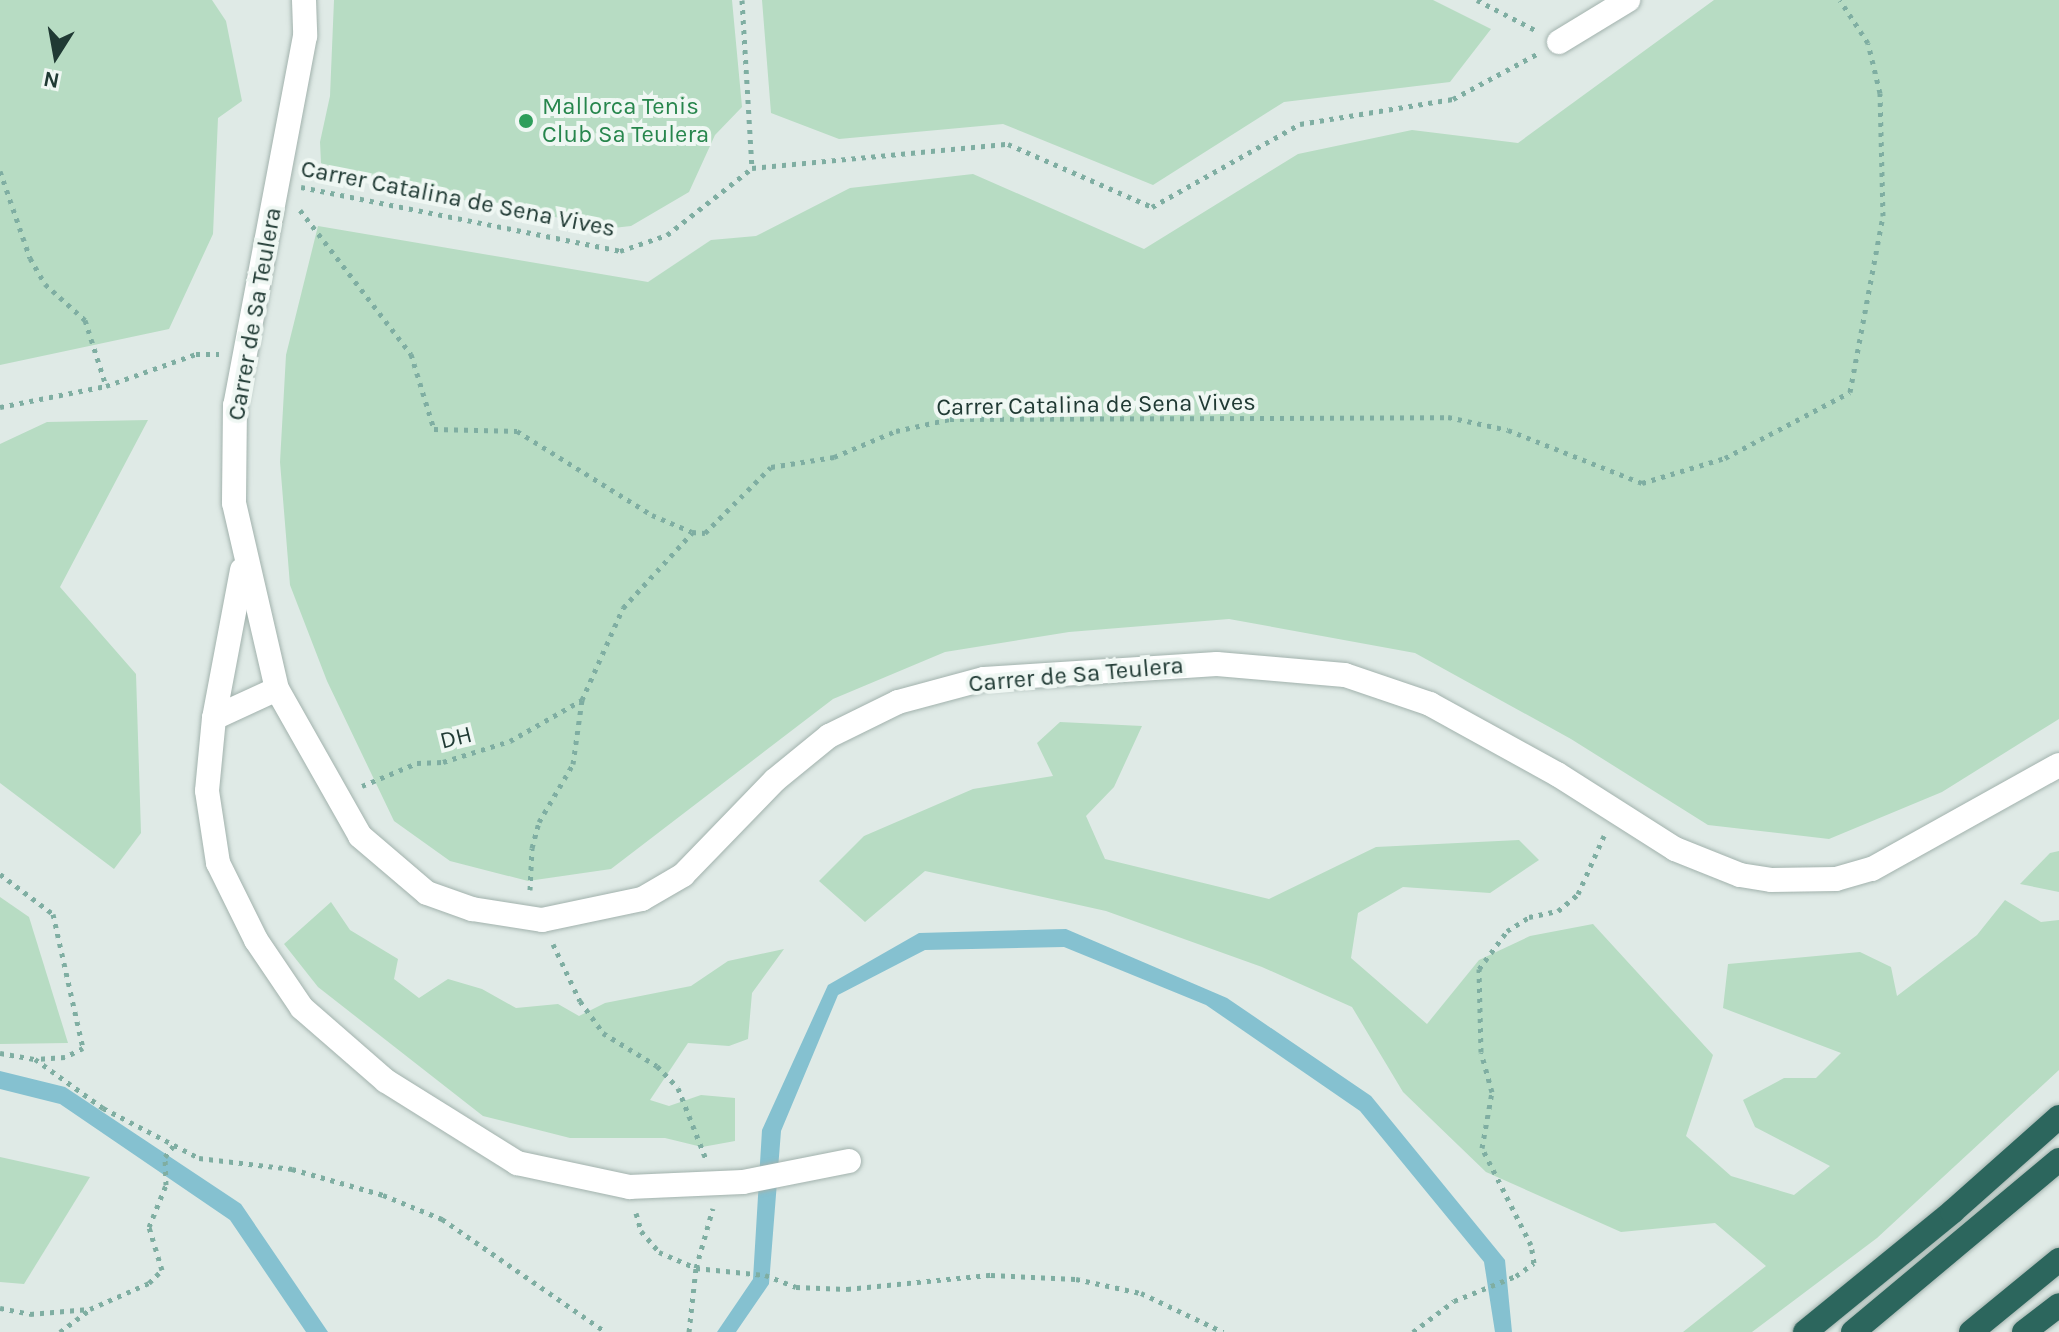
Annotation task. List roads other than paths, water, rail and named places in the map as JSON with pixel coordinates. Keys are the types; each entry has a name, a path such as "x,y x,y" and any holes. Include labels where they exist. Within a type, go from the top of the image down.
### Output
{"highway":[{"path":"1805,1332 1952,1212 2059,1117"},
{"path":"1853,1332 2059,1160"},
{"path":"1971,1332 2059,1260"},
{"path":"2024,1332 2059,1305"}],"street":[{"name":"Carrer de Sa Teulera","path":"304,0 305,36 235,405 234,503 244,560 277,689 335,799 389,866 427,893 472,909 542,920 642,899 683,875 775,780 829,736 898,702 984,679 1217,664 1345,675 1430,704 1675,849 1740,875 1836,879 1903,855 2059,765"},
{"path":"1559,42 1628,0"},
{"path":"244,560 214,718 207,791 218,863 256,940 302,1008 386,1081 517,1163 629,1187 713,1183 849,1161"},
{"path":"214,718 277,689"}],"water":[{"path":"1066,929 1227,998 1371,1096 1505,1260 1512,1332 1495,1332 1484,1262 1360,1111 1206,1005 1064,947 925,950 838,995 781,1131 769,1284 736,1332 717,1332 753,1279 762,1130 828,985 919,933"},
{"path":"0,1071 65,1087 241,1204 328,1332 306,1332 230,1220 60,1104 0,1089"}],"place":[{"name":"Mallorca Tenis Club Sa Teulera","path":"526,121"}]}
